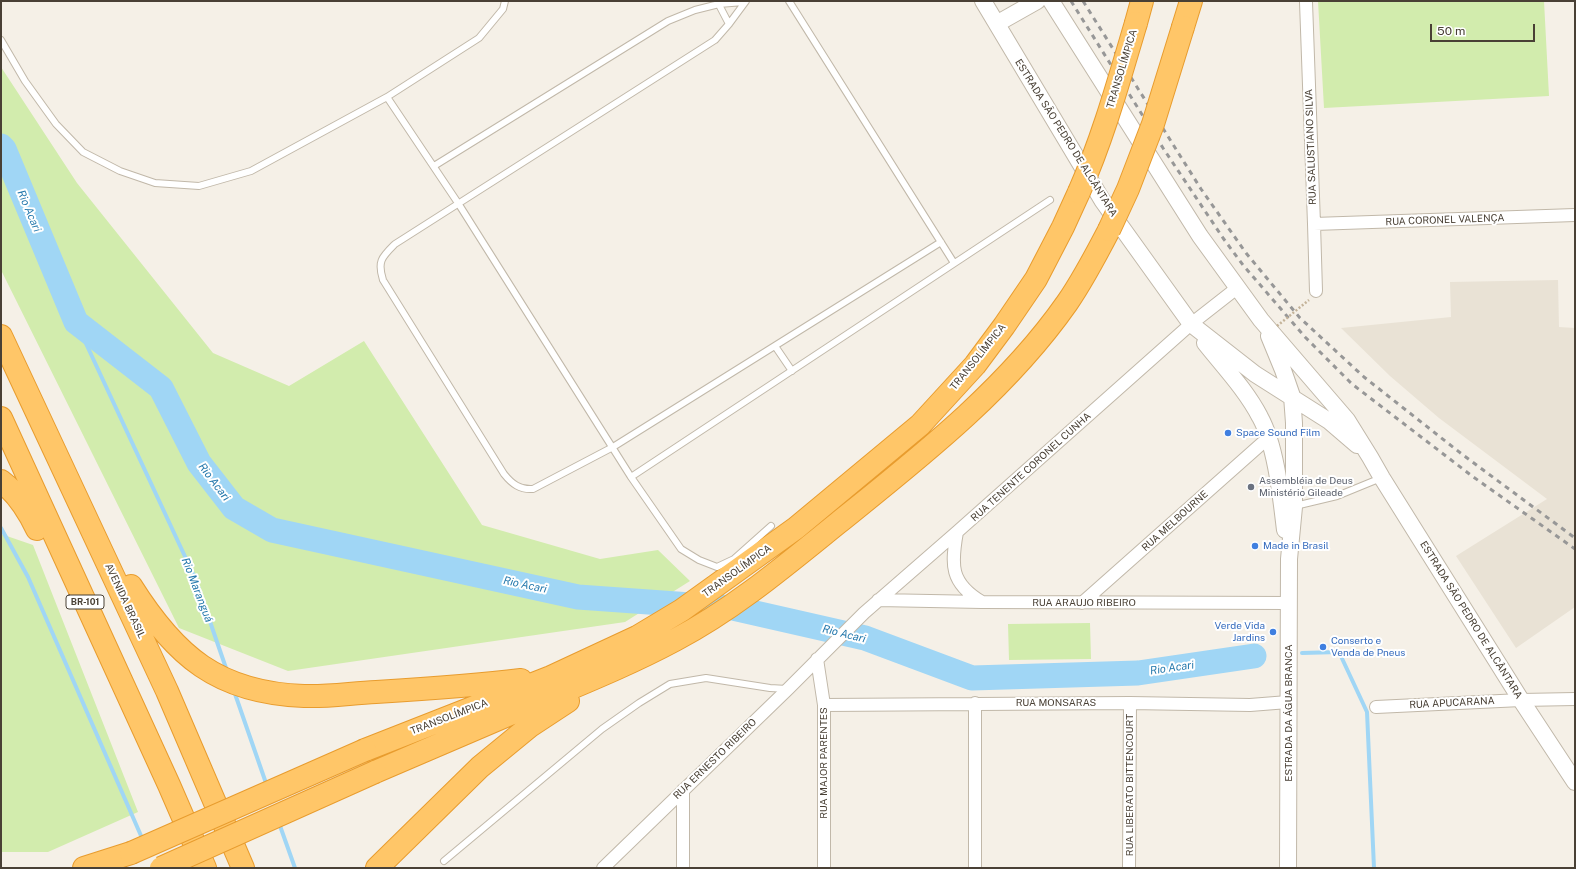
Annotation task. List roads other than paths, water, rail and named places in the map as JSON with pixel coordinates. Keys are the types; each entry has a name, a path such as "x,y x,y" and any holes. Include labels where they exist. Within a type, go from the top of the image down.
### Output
{"highway":[{"name":"TRANSOLÍMPICA","path":"84,868 131,853 365,750 551,677 596,657 637,636 682,610 734,574 796,528 884,457 920,425 970,370 1004,326 1036,279 1063,227 1089,169 1112,102 1142,1"},
{"name":"TRANSOLÍMPICA","path":"161,868 375,772 638,660 678,639 710,620 772,576 915,460 948,432 1034,345 1067,303 1088,269 1109,230 1128,189 1153,124 1190,1"},
{"name":"AVENIDA BRASIL","path":"1,336 167,691 243,868"},
{"name":"BR-101","path":"1,418 169,785 205,868"},
{"path":"1,481 10,487 26,506 152,768 169,785"},
{"path":"91,530 109,551 145,609 179,648 198,664 215,675 251,689 304,696 480,685 551,677"},
{"path":"377,868 480,767 530,726 587,689 638,660"}],"street":[{"name":"ESTRADA SÃO PEDRO DE ALCÂNTARA","path":"984,1 1102,200 1191,324 1255,374 1292,396 1329,421 1370,457"},
{"path":"998,23 1037,1"},
{"name":"ESTRADA SÃO PEDRO DE ALCÂNTARA","path":"1051,1 1195,229 1261,320 1347,420 1521,700 1575,782"},
{"name":"RUA SALUSTIANO SILVA","path":"1306,2 1314,224 1312,295"},
{"name":"RUA CORONEL VALENÇA","path":"1314,224 1575,215"},
{"name":"RUA TENENTE CORONEL CUNHA","path":"828,650 878,600 957,532 1191,324 1237,288"},
{"name":"ESTRADA DA ÁGUA BRANCA","path":"1261,320 1281,363 1292,396 1295,460 1294,507 1289,559 1288,868"},
{"name":"ESTRADA DA ÁGUA BRANCA","path":"1191,324 1261,418 1268,438 1279,486 1289,559"},
{"name":"RUA MELBOURNE","path":"1082,603 1268,438"},
{"path":"957,532 953,555 955,573 963,588 982,602"},
{"name":"RUA ARAUJO RIBEIRO","path":"878,600 1082,603 1289,603"},
{"name":"RUA ERNESTO RIBEIRO","path":"603,868 828,650"},
{"name":"RUA MAJOR PARENTES","path":"817,659 824,705 824,868"},
{"name":"RUA APUCARANA","path":"1376,707 1575,699"},
{"name":"RUA MONSARAS","path":"824,705 1130,703 1250,705 1288,702"},
{"path":"975,703 975,868"},
{"name":"RUA LIBERATO BITTENCOURT","path":"1129,868 1130,703"},
{"path":"683,790 683,868"}],"lane":[{"path":"1,40 24,81 56,124 83,152 120,171 155,183 198,186 251,171 388,97 479,38 503,8 505,1"},
{"path":"789,1 954,263"},
{"path":"434,166 668,21 718,2 745,2"},
{"path":"718,2 729,24"},
{"path":"745,2 715,40 458,203 395,244 382,256 379,268 383,280 504,474 518,487 527,490 533,489 613,447 941,242"},
{"path":"388,97 458,203 631,477 681,549 699,560 717,567 734,559 771,526"},
{"path":"631,477 1050,200"},
{"path":"774,346 792,371"},
{"path":"1294,507 1337,496 1382,478"},
{"path":"444,861 602,729 639,703 670,684 706,678 770,688 788,689"}],"waterway":[{"name":"Rio Acari","path":"1,146 4,149 76,322 161,388 199,463 234,508 272,530 578,597 733,608 865,638 972,678 1138,673 1254,656"},
{"name":"Rio Maranguá","path":"76,322 195,578 227,671"},
{"path":"1,528 28,577 142,838"},
{"path":"1302,653 1339,652 1367,712 1374,868"},
{"name":"Rio Maranguá","path":"234,691 267,786"},
{"name":"Rio Maranguá","path":"279,823 295,868"}],"railway":[{"path":"1071,1 1163,148 1223,238 1243,265 1305,337 1352,384 1472,476 1575,549"},
{"path":"1083,1 1201,189 1246,253 1300,318 1364,377 1463,455 1575,538"}],"place":[{"name":"Space Sound Film","path":"1228,433"},
{"name":"Assembléia de Deus Ministério Gileade","path":"1251,487"},
{"name":"Made in Brasil","path":"1255,546"},
{"name":"Verde Vida Jardins","path":"1273,632"},
{"name":"Conserto e Venda de Pneus","path":"1323,647"}]}
